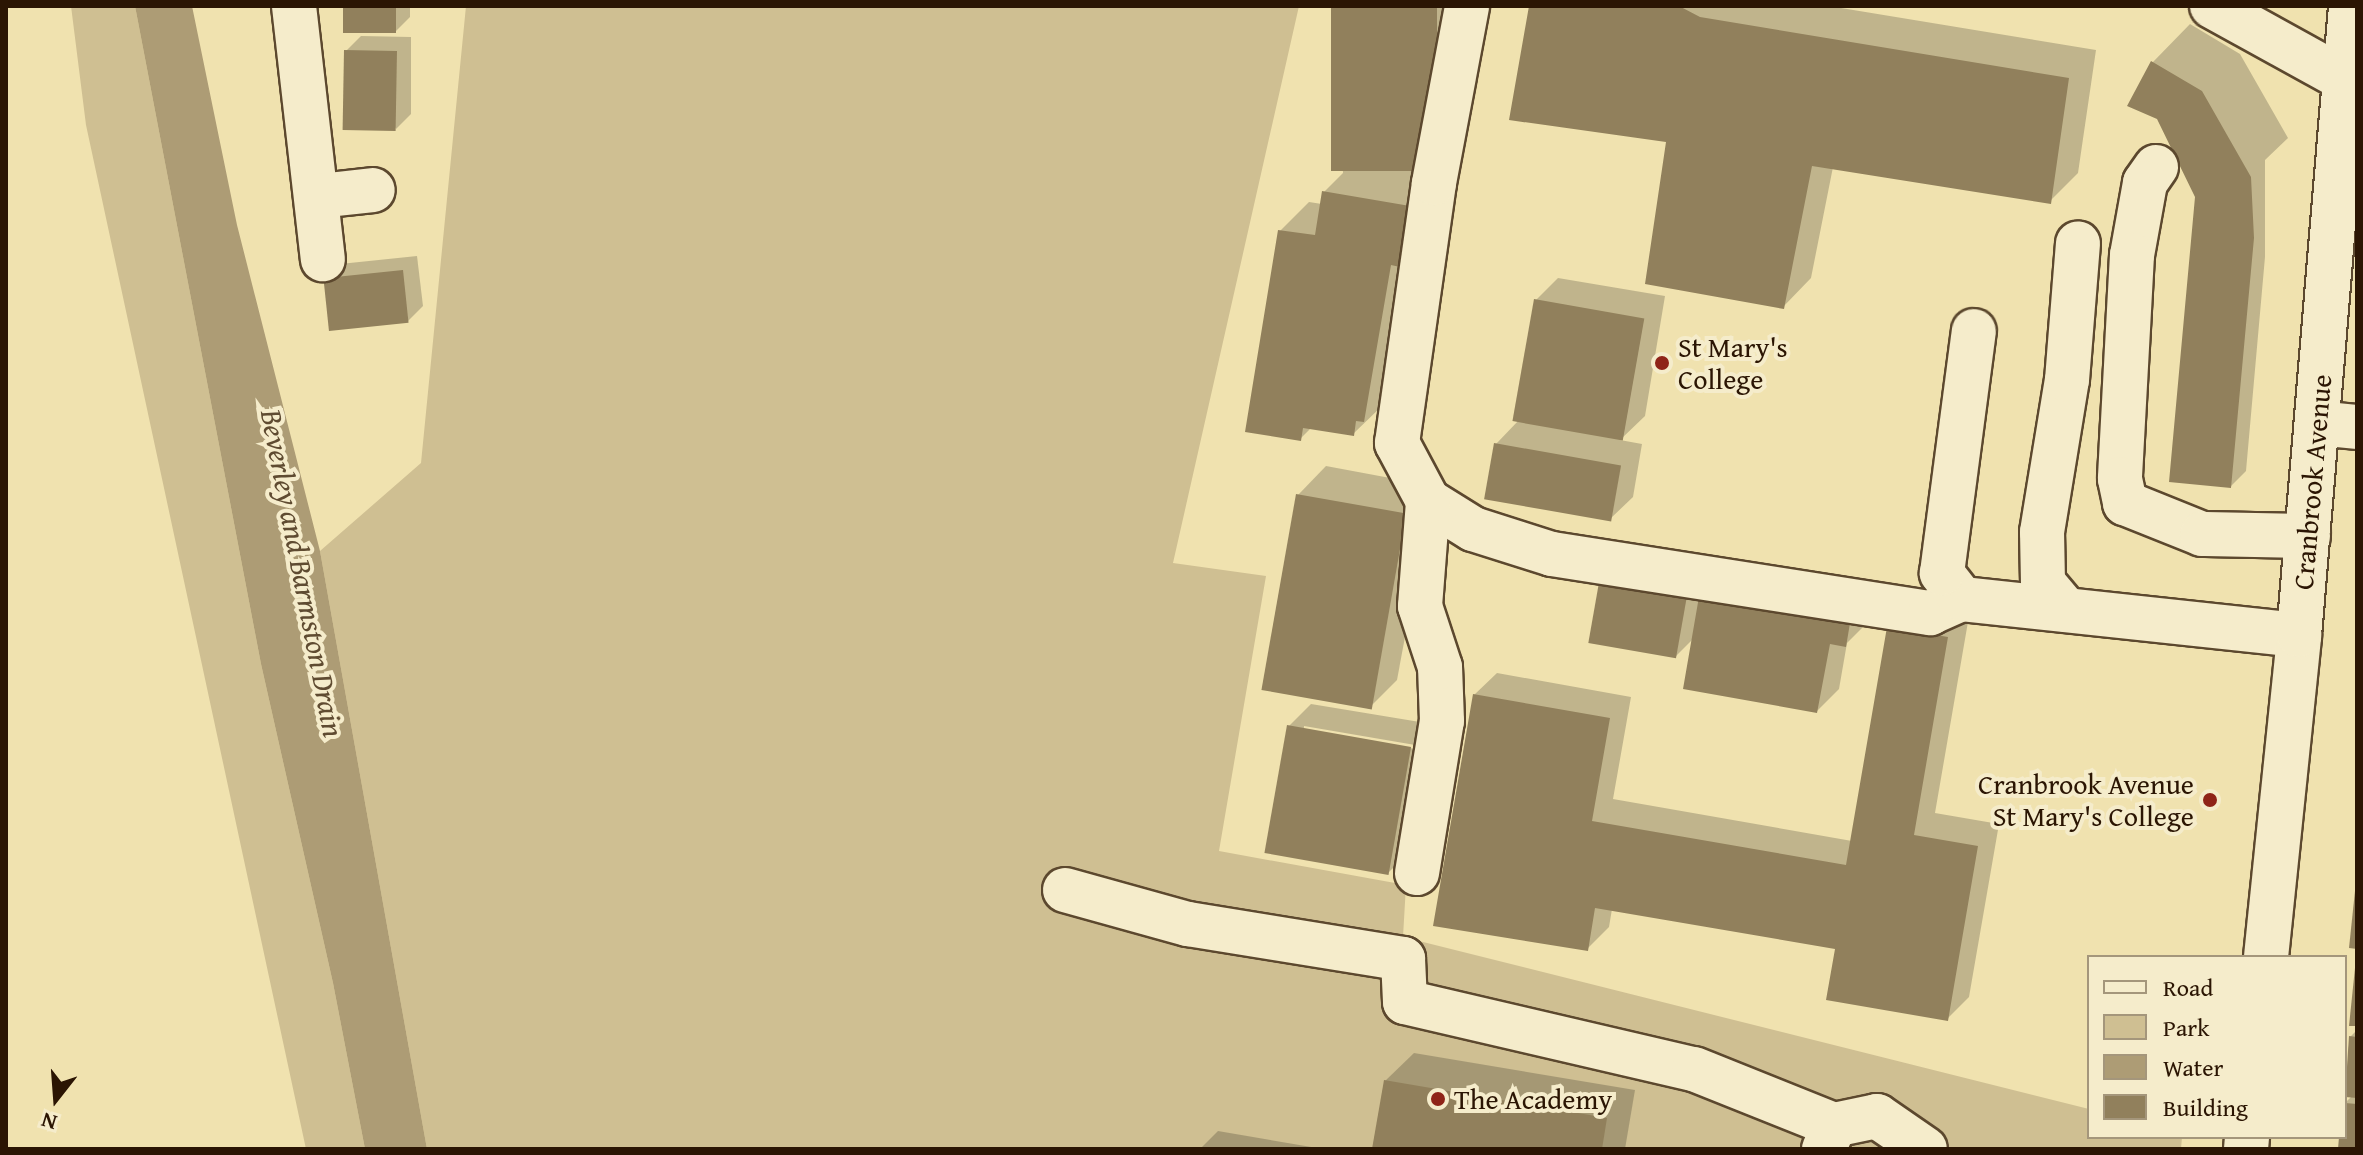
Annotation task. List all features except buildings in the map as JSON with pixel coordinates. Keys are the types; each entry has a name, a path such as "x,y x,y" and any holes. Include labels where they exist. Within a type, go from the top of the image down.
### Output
{"street":[{"path":"294,6 319,196 323,259"},
{"path":"1467,6 1434,183 1397,443 1428,501 1473,529 1552,554 1930,613 1962,599 2299,635"},
{"path":"2212,6 2352,84"},
{"name":"Cranbrook Avenue","path":"2266,955 2308,536 2337,425 2352,84 2351,6"},
{"path":"2156,167 2145,183 2132,255 2120,464 2125,503 2202,534 2308,536"},
{"path":"319,196 373,190"},
{"path":"2066,610 2043,583 2042,532 2067,380 2078,243"},
{"path":"1962,599 1942,573 1974,331"},
{"path":"1417,873 1442,721 1440,667 1420,606 1428,501"},
{"path":"1065,890 1188,924 1403,959 1405,1002 1694,1069 1829,1137 1877,1116 1925,1149"}],"green space":[{"path":"71,6 135,6 261,664 333,983 365,1149 306,1149 86,125"},
{"path":"466,6 1299,6 1173,563 1266,576 1219,851 1406,885 1403,937 2087,1108 2087,1139 2182,1139 2181,1149 427,1149 320,551 421,463"}],"water":[{"name":"Beverley and Barmston Drain","path":"135,6 192,6 237,225 320,551 427,1149 365,1149 333,983 261,664"}],"place":[{"name":"St Mary's College","path":"1662,363"},
{"name":"Cranbrook Avenue St Mary's College","path":"2210,800"},
{"name":"The Academy","path":"1438,1099"}]}
